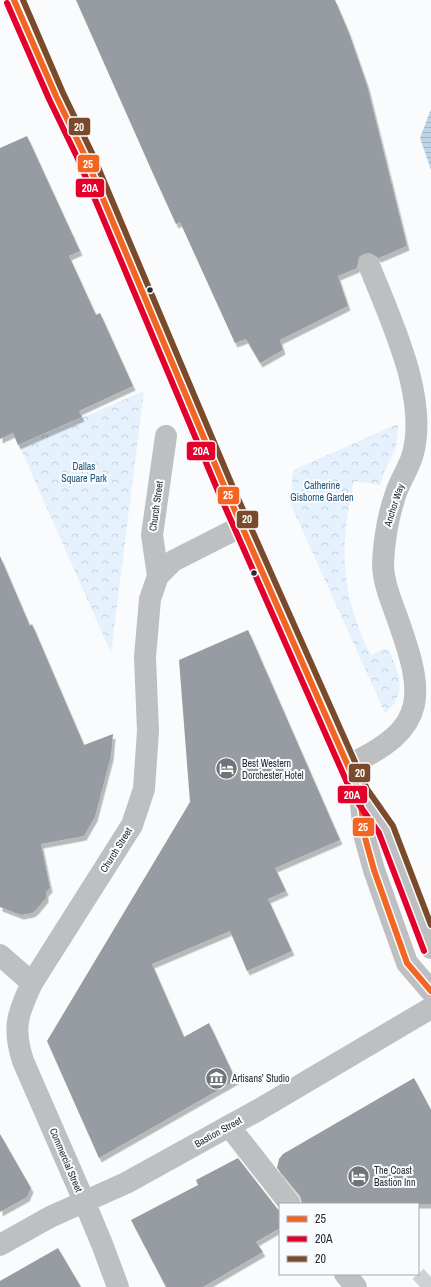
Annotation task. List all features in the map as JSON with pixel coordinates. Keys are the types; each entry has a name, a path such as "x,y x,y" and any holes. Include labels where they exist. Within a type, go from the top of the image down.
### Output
{"street":[{"path":"14,0 84,156 242,526 360,793 386,829 431,948"},
{"name":"Anchor Way","path":"348,765 374,754 398,735 412,715 417,688 412,659 390,596 383,566 386,528 396,492 412,457 416,433 415,409 406,364 369,265"},
{"name":"Church Street","path":"158,576 152,535 166,436"},
{"name":"Church Street","path":"17,1032 19,1010 32,983 132,825 144,789 148,731 145,657 150,599 158,576 173,561 242,526"},
{"path":"360,793 364,834 374,870 407,963 431,991"},
{"path":"0,955 32,983"},
{"name":"Bastion Street","path":"0,1245 45,1219 126,1183 229,1126 431,1008"},
{"name":"Commercial Street","path":"17,1032 18,1046 23,1061 84,1201 118,1287"},
{"path":"229,1126 289,1203"},
{"path":"346,1275 356,1287"}],"green space":[{"name":"Dallas Square Park","path":"144,391 111,653 19,445"},
{"name":"Catherine Gisborne Garden","path":"398,424 396,448 385,470 380,485 354,481 349,504 345,548 345,570 348,590 353,612 361,633 371,655 383,649 389,650 398,675 399,691 397,699 385,713 291,505 293,470"}],"water":[{"path":"431,109 431,170 420,138"}],"building":[{"path":"76,0 335,0 349,33 367,85 407,246 379,258 370,253 359,257 357,268 338,276 348,306 280,340 283,350 260,363 246,339 235,343 180,222 176,224"},
{"path":"27,136 80,251 69,256 96,315 100,313 133,386 79,411 82,417 18,445 13,433 0,439 0,148"},
{"path":"0,556 30,626 32,624 84,745 113,734 111,756 95,817 84,836 41,844 50,888 46,892 46,898 36,910 32,913 21,915 0,907"},
{"path":"248,630 340,840 275,868 286,891 268,899 292,951 247,971 230,931 152,964 184,1037 209,1023 236,1080 99,1158 47,1041 190,802 179,660"},
{"name":"The Coast Bastion Inn","path":"414,1078 431,1110 431,1204 302,1203 300,1196 277,1168 279,1159 283,1154"},
{"path":"0,1134 31,1188 27,1197 0,1212"},
{"path":"238,1158 279,1211 279,1229 256,1242 263,1252 203,1287 166,1287 131,1220 198,1185 196,1180"},
{"path":"58,1248 81,1287 0,1287 0,1281"}],"tunnel":[{"path":"420,1287 431,1277"}],"transit line":[{"name":"25","path":"14,0 56,96 85,156 225,488 360,793 364,834 374,870 407,963 431,991"},
{"name":"20","path":"23,0 63,93 92,153 232,485 367,789 393,826 431,925"},
{"name":"20A","path":"7,3 49,99 78,159 218,491 353,796 379,833 424,951"}],"place":[{"name":"Best Western Dorchester Hotel","path":"227,769"},
{"name":"Artisans' Studio","path":"216,1078"},
{"name":"The Coast Bastion Inn","path":"359,1176"}]}
